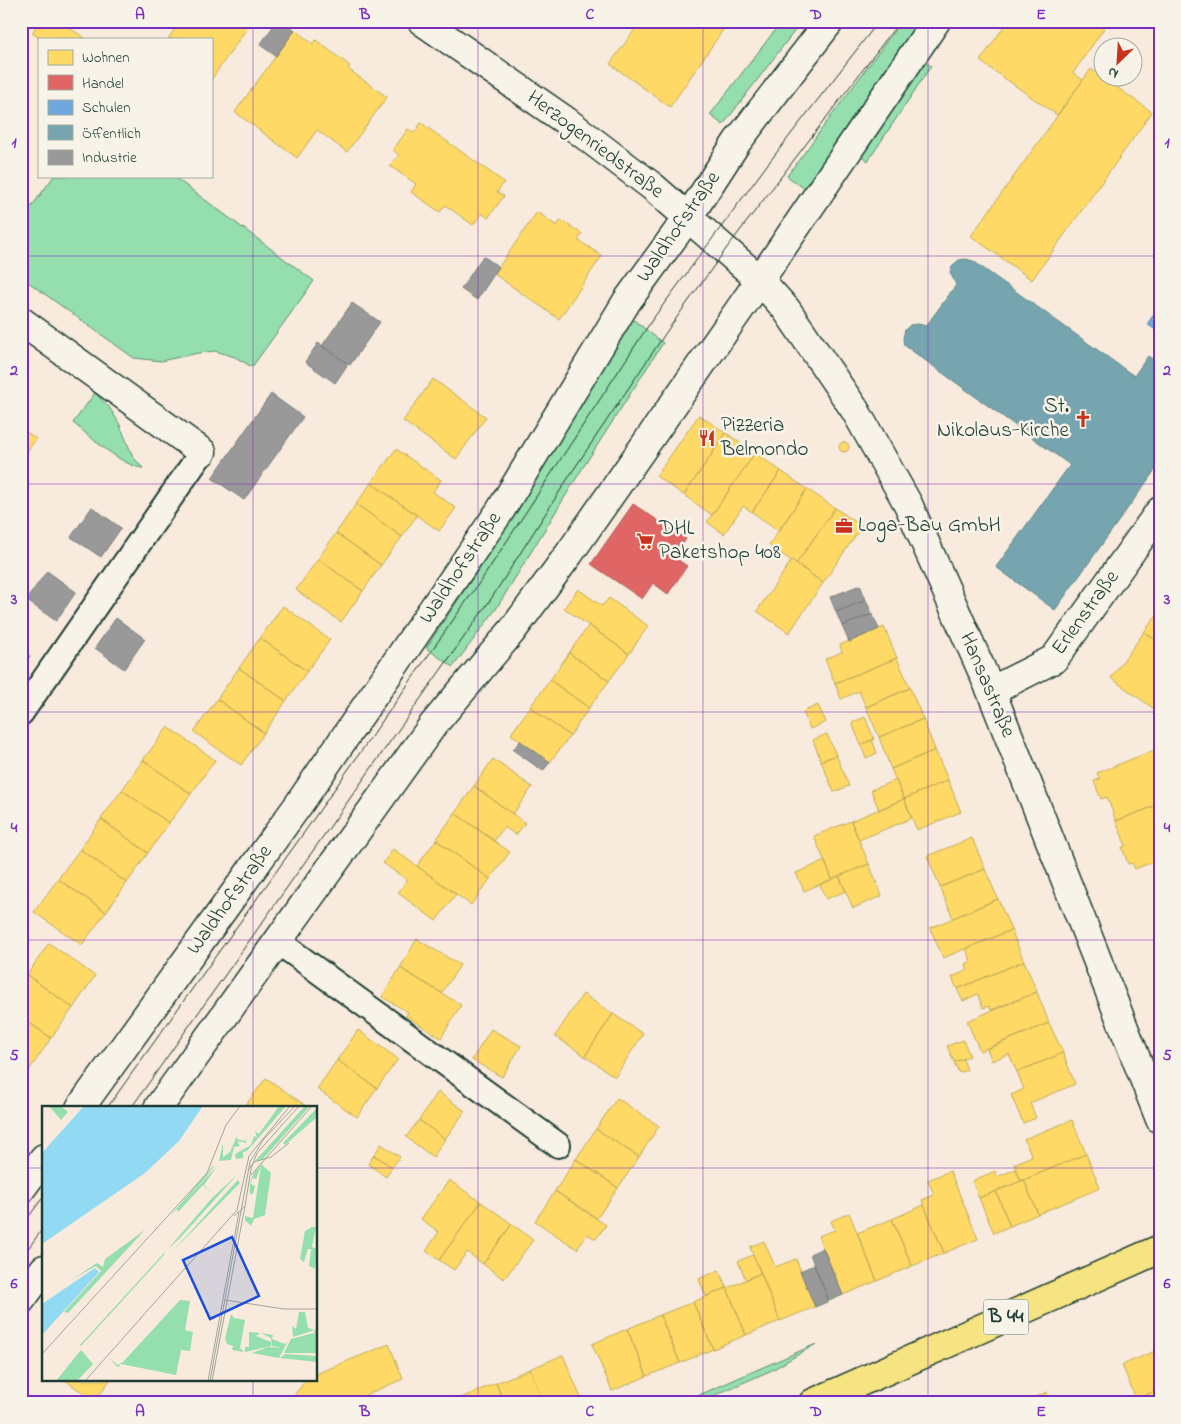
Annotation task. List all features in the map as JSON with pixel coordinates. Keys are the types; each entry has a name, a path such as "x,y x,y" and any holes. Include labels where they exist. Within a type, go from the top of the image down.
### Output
{"main road":[{"name":"B 44","path":"812,1403 1160,1249"}],"street":[{"name":"Herzogenriedstraße","path":"422,21 566,121 689,216 760,280"},
{"name":"Waldhofstraße","path":"81,1106 299,804 494,519 627,301 689,216 737,142 830,21"},
{"path":"159,1106 433,725 512,630 569,554 760,280 936,21"},
{"name":"Hansastraße","path":"760,280 786,309 855,410 908,504 991,691 1160,1119"},
{"path":"21,321 202,452"},
{"name":"Erlenstraße","path":"991,691 1054,659 1160,511"},
{"path":"21,1189 42,1161"},
{"path":"21,1300 42,1272"}],"lane":[{"path":"21,713 202,452"},
{"path":"277,942 558,1145"}],"green space":[{"path":"782,21 802,21 723,125 710,115"},
{"path":"898,21 919,21 805,189 787,176 900,23"},
{"path":"921,59 931,66 868,161 860,154"},
{"path":"53,178 176,178 314,281 252,367 235,357 215,351 161,361 134,358 21,277 21,221"},
{"path":"630,317 663,343 582,469 496,609 453,667 426,648 500,537"},
{"path":"95,393 109,407 119,423 133,457 143,468 117,457 73,423"},
{"path":"816,1344 772,1370 697,1403 681,1403"}],"building: Wohnen":[{"path":"39,21 59,21 84,38 40,38 32,33"},
{"path":"180,21 252,21 212,79 212,38 169,38"},
{"path":"641,21 729,21 670,107 610,64"},
{"path":"1008,21 1109,21 1097,38 1094,38 1094,43 1073,73 1083,80 1057,115 980,61"},
{"path":"295,30 313,44 316,40 350,66 348,69 387,97 347,152 317,130 297,158 235,112"},
{"path":"1091,69 1094,71 1094,88 1118,88 1152,112 1032,280 971,236"},
{"path":"421,123 504,182 497,192 504,196 488,218 482,213 473,225 445,205 440,212 411,192 416,184 390,166 399,155 393,150 408,129 414,133"},
{"path":"537,212 557,226 561,220 582,234 578,240 602,256 559,319 494,274"},
{"path":"433,379 486,417 456,459 403,421"},
{"path":"699,415 726,433 684,495 656,476"},
{"path":"21,428 36,439 21,460"},
{"path":"726,433 755,453 712,515 684,495"},
{"path":"842,442 846,442 849,447 848,451 842,452 839,449 839,445"},
{"path":"396,449 441,480 433,492 456,508 439,531 371,483"},
{"path":"755,453 781,471 752,512 743,506 724,534 707,522"},
{"path":"781,471 807,489 779,531 752,512"},
{"path":"371,483 417,515 402,537 356,504"},
{"path":"807,489 835,508 796,564 769,545"},
{"path":"356,504 402,537 381,565 336,533"},
{"path":"835,508 862,526 823,583 796,564"},
{"path":"336,533 381,565 363,591 318,559"},
{"path":"318,559 363,591 341,622 296,590"},
{"path":"792,560 823,583 789,633 757,611"},
{"path":"578,589 602,606 609,598 648,626 629,654 564,608"},
{"path":"283,606 330,640 307,671 260,638"},
{"path":"1160,611 1160,643 1144,632"},
{"path":"589,625 629,654 609,681 569,653"},
{"path":"884,627 897,658 835,683 825,659 842,652 840,645"},
{"path":"1144,632 1160,643 1160,713 1111,678"},
{"path":"260,638 307,671 286,701 239,668"},
{"path":"569,653 609,681 589,708 550,680"},
{"path":"897,658 910,688 866,707 859,691 841,699 835,683"},
{"path":"239,668 286,701 264,733 217,699"},
{"path":"550,680 589,708 570,736 530,707"},
{"path":"910,688 923,719 879,737 866,707"},
{"path":"217,699 264,733 241,765 194,732"},
{"path":"818,705 826,722 810,729 803,712"},
{"path":"530,707 570,736 550,762 511,734"},
{"path":"865,717 874,739 861,745 852,723"},
{"path":"923,719 935,750 891,769 879,737"},
{"path":"168,727 215,760 191,794 143,760"},
{"path":"827,734 836,755 821,761 813,740"},
{"path":"872,740 877,753 866,758 861,745"},
{"path":"1157,749 1160,757 1160,804 1116,821 1107,797 1101,799 1094,781 1100,779 1097,773"},
{"path":"935,750 948,780 904,799 891,769"},
{"path":"836,755 849,786 834,792 821,761"},
{"path":"493,759 532,787 513,814 474,786"},
{"path":"143,760 191,794 169,823 122,790"},
{"path":"896,780 904,799 879,810 871,790"},
{"path":"948,780 961,812 917,830 904,799"},
{"path":"474,786 525,823 516,835 504,827 494,841 455,813"},
{"path":"122,790 169,823 148,853 101,819"},
{"path":"904,799 912,818 859,840 851,821"},
{"path":"1160,804 1160,859 1135,869 1132,863 1128,864 1122,847 1126,846 1116,821"},
{"path":"455,813 510,852 490,879 436,840"},
{"path":"101,819 148,853 127,883 80,849"},
{"path":"851,821 869,864 832,879 814,836"},
{"path":"972,838 985,869 940,887 927,856"},
{"path":"436,840 490,879 471,905 417,866"},
{"path":"80,849 127,883 106,912 58,879"},
{"path":"393,849 456,894 436,921 398,893 407,880 383,863"},
{"path":"825,861 832,879 804,891 796,873"},
{"path":"869,864 882,896 853,908 839,876"},
{"path":"985,869 998,899 953,918 940,887"},
{"path":"839,876 846,891 826,899 820,885"},
{"path":"58,879 106,912 82,945 34,912"},
{"path":"998,899 1011,930 943,958 930,928"},
{"path":"1011,930 1024,961 957,989 952,977 968,970 966,964 971,961 966,949"},
{"path":"417,939 460,965 442,993 400,968"},
{"path":"49,943 95,976 73,1008 27,975"},
{"path":"1024,961 1037,992 991,1010 989,1006 983,1008 978,994 963,1001 957,989"},
{"path":"400,968 461,1005 441,1038 406,1016 408,1012 382,997"},
{"path":"27,975 73,1008 51,1038 21,1017 21,983"},
{"path":"1037,992 1049,1023 980,1051 967,1021"},
{"path":"583,994 613,1014 585,1056 555,1036"},
{"path":"613,1014 643,1034 615,1077 585,1056"},
{"path":"21,1017 51,1038 30,1069 21,1063"},
{"path":"1049,1023 1063,1053 1017,1072 1009,1054 992,1061 987,1049"},
{"path":"491,1029 521,1046 502,1077 472,1060"},
{"path":"358,1030 398,1059 377,1088 337,1060"},
{"path":"963,1040 970,1056 954,1062 947,1046"},
{"path":"1063,1053 1075,1084 1030,1103 1036,1118 1023,1123 1011,1095 1024,1089 1017,1072"},
{"path":"963,1059 967,1070 959,1073 954,1062"},
{"path":"337,1060 377,1088 357,1117 317,1089"},
{"path":"21,1063 30,1069 21,1081"},
{"path":"266,1078 306,1106 248,1106 246,1105"},
{"path":"438,1092 465,1111 445,1139 419,1120"},
{"path":"617,1098 659,1126 639,1157 596,1129"},
{"path":"419,1120 445,1139 433,1157 406,1137"},
{"path":"1072,1120 1086,1154 1021,1181 1014,1164 1032,1156 1024,1139"},
{"path":"596,1129 639,1157 618,1188 576,1159"},
{"path":"381,1144 400,1157 392,1167 374,1155"},
{"path":"1086,1154 1100,1188 1038,1214 1024,1180"},
{"path":"374,1155 392,1167 386,1177 368,1164"},
{"path":"576,1159 618,1188 597,1218 555,1191"},
{"path":"1016,1169 1021,1181 979,1198 972,1181 995,1171 997,1177"},
{"path":"950,1171 978,1239 944,1253 922,1200 934,1195 928,1180"},
{"path":"449,1180 481,1202 439,1260 426,1251 439,1232 421,1219"},
{"path":"1024,1180 1038,1214 1010,1226 996,1191"},
{"path":"555,1191 606,1225 596,1239 587,1234 577,1249 535,1221"},
{"path":"996,1191 1010,1226 994,1233 979,1198"},
{"path":"481,1202 512,1224 483,1264 467,1252 454,1270 439,1260"},
{"path":"924,1205 944,1253 912,1266 892,1219"},
{"path":"849,1213 877,1281 843,1295 818,1236 835,1230 831,1221"},
{"path":"892,1219 912,1266 877,1281 857,1233"},
{"path":"512,1224 533,1240 504,1279 483,1264"},
{"path":"764,1241 775,1267 796,1259 815,1307 780,1321 750,1247"},
{"path":"753,1255 761,1273 746,1280 738,1261"},
{"path":"719,1270 727,1288 706,1296 699,1279"},
{"path":"761,1273 780,1321 746,1335 727,1288"},
{"path":"727,1288 746,1335 713,1349 693,1302"},
{"path":"693,1302 713,1349 680,1363 660,1315"},
{"path":"660,1315 680,1363 647,1376 627,1329"},
{"path":"627,1329 647,1376 612,1391 592,1344"},
{"path":"389,1344 403,1379 347,1403 298,1403 295,1394 304,1382 318,1382 318,1373"},
{"path":"1160,1349 1160,1389 1136,1399 1122,1365"},
{"path":"563,1355 583,1403 544,1403 530,1369"},
{"path":"530,1369 544,1403 504,1403 496,1383"},
{"path":"68,1382 109,1382 95,1401"},
{"path":"496,1383 504,1403 464,1403 461,1398"},
{"path":"1160,1389 1160,1403 1138,1403 1136,1399"},
{"path":"1047,1392 1051,1403 1022,1403"},
{"path":"21,1395 32,1403 21,1403"}],"building: Handel":[{"path":"633,504 686,539 674,557 687,566 668,594 653,583 642,599 591,564"}],"building: Schulen":[{"path":"1160,306 1160,333 1147,324"}],"building: Öffentlich":[{"name":"St. Nikolaus-Kirche","path":"959,260 973,261 1134,376 1148,356 1160,365 1160,463 1055,610 996,567 1070,465 904,345 905,330 910,325 926,326 956,285 950,272 953,265"}],"building: Industrie":[{"path":"277,21 284,21 295,30 276,56 260,45"},
{"path":"483,256 499,267 477,300 461,289"},
{"path":"352,303 380,322 350,365 322,346"},
{"path":"318,343 348,364 335,383 305,362"},
{"path":"271,394 303,417 244,500 212,478"},
{"path":"92,507 121,528 101,557 71,537"},
{"path":"47,571 76,592 56,621 26,600"},
{"path":"860,585 866,600 836,612 830,597"},
{"path":"866,600 872,614 842,626 836,612"},
{"path":"872,614 879,629 849,642 842,626"},
{"path":"116,618 145,639 124,669 95,648"},
{"path":"21,650 30,656 21,668"},
{"path":"520,741 550,762 543,771 513,750"},
{"path":"823,1248 843,1295 829,1301 810,1254"},
{"path":"814,1265 829,1301 815,1307 800,1271"}],"tram line":[{"path":"108,1106 484,576 652,320 767,165 879,21"},
{"path":"132,1106 491,599 572,472 667,331 726,249 900,21"},
{"path":"21,1227 42,1199"},
{"path":"21,1258 42,1230"}],"place":[{"name":"St. Nikolaus-Kirche","path":"1083,419"},
{"name":"Pizzeria Belmondo","path":"707,438"},
{"name":"Loga-Bau GmbH","path":"844,526"},
{"name":"DHL Paketshop 408","path":"645,541"}]}
